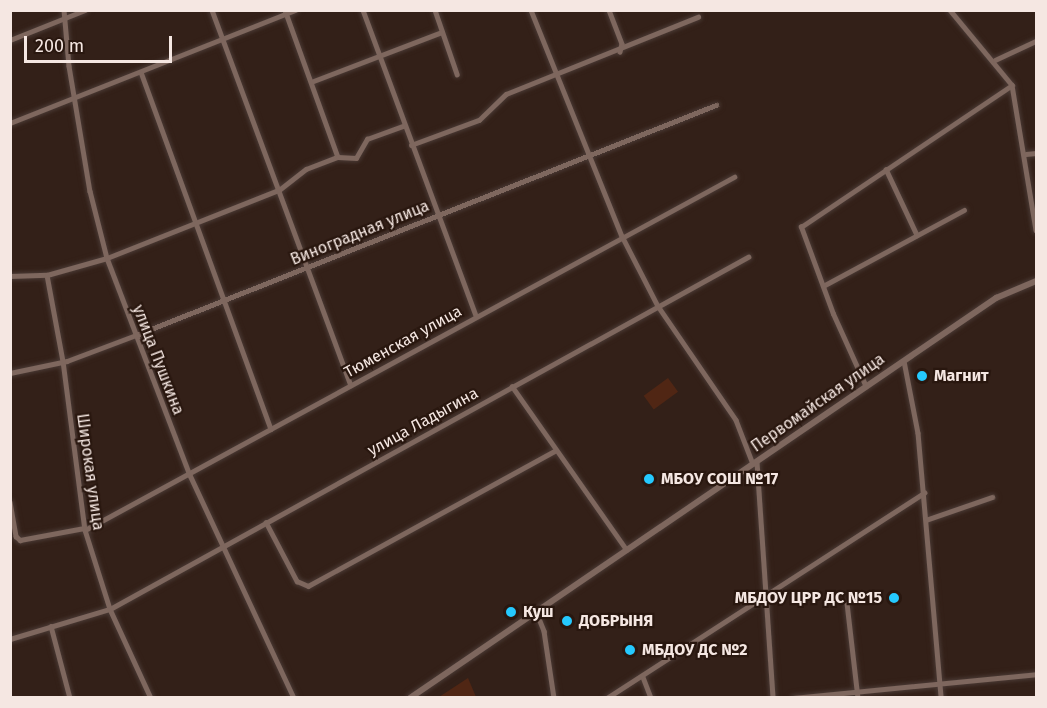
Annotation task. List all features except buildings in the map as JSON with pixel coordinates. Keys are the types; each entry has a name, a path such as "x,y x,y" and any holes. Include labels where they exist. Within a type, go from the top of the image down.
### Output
{"street":[{"name":"улица Пушкина","path":"64,10 90,191 107,258 190,475 294,698"},
{"path":"10,40 85,10"},
{"path":"212,10 351,385"},
{"path":"10,123 295,10"},
{"path":"363,10 378,58 436,216 476,316"},
{"path":"435,10 458,74"},
{"path":"531,10 622,236 658,306 736,420 755,463 773,698"},
{"path":"609,10 622,44 620,52"},
{"path":"950,10 995,60 1012,85 1026,154 1036,230"},
{"path":"286,12 339,157"},
{"path":"411,145 479,120 506,94 620,52 698,17"},
{"path":"311,82 442,32"},
{"path":"995,60 1036,41"},
{"path":"141,72 271,429"},
{"path":"866,387 823,286 801,227 1012,85"},
{"name":"Виноградная улица","path":"10,373 63,362 136,335 592,157 716,105"},
{"path":"10,276 47,275 107,258 279,190 306,170 339,157 356,158 367,139 403,126"},
{"path":"1026,154 1036,153"},
{"path":"886,169 917,235"},
{"name":"Тюменская улица","path":"10,502 16,536 24,540 85,529 190,475 622,236 734,177"},
{"path":"823,286 964,210"},
{"name":"улица Ладыгина","path":"10,639 110,609 748,257"},
{"name":"Широкая улица","path":"47,275 63,362 85,529 110,609 152,698"},
{"name":"Первомайская улица","path":"411,698 996,298 1036,281"},
{"path":"904,360 924,493 941,698"},
{"path":"512,386 555,451 627,550"},
{"path":"266,522 297,581 308,586 555,451"},
{"path":"607,698 924,493"},
{"path":"926,520 992,497"},
{"path":"847,603 858,698"},
{"path":"536,611 544,631 554,698"},
{"path":"51,626 70,698"},
{"path":"793,698 1036,674"},
{"path":"643,676 651,698"}],"shaded area":[{"path":"668,378 678,392 654,409 644,396"},
{"path":"468,678 476,697 439,697"}],"place":[{"name":"Магнит","path":"922,376"},
{"name":"МБОУ СОШ №17","path":"649,479"},
{"name":"МБДОУ ЦРР ДС №15","path":"894,598"},
{"name":"Куш","path":"511,612"},
{"name":"ДОБРЫНЯ","path":"567,621"},
{"name":"МБДОУ ДС №2","path":"630,650"}]}
